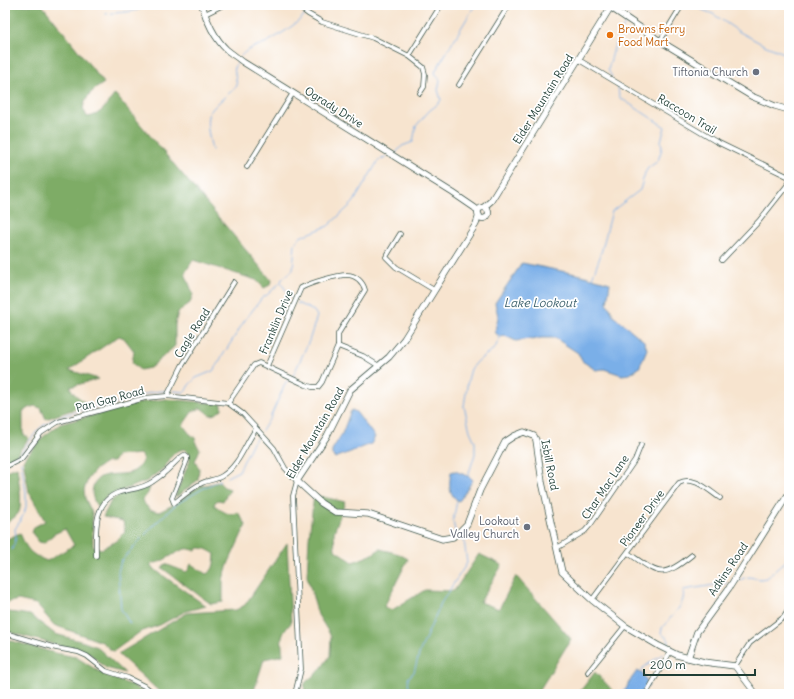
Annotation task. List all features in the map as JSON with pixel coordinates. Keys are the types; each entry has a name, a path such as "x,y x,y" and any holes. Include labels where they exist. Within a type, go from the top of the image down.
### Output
{"street":[{"name":"Ogrady Drive","path":"202,5 217,38 228,50 243,62 480,211"},
{"path":"205,14 223,5"},
{"path":"296,5 322,22 373,38 409,56 423,67 425,74 424,86 420,93"},
{"path":"409,56 441,5"},
{"path":"458,85 509,5"},
{"path":"660,41 682,5"},
{"path":"609,6 660,41 751,96 789,110"},
{"name":"Elder Mountain Road","path":"295,694 301,669 293,496 297,481 327,436 350,390 389,357 404,338 476,224 480,211 491,201 579,60 609,6"},
{"name":"Raccoon Trail","path":"579,60 712,140 789,177"},
{"path":"246,168 293,93"},
{"path":"722,260 759,221 789,183"},
{"name":"Elder Mountain Road","path":"480,211 488,216 491,201"},
{"path":"480,211 487,208 489,211"},
{"path":"400,234 386,257 396,267 434,290"},
{"name":"Franklin Drive","path":"228,402 254,365 259,363 267,366 301,288 309,284 348,275 356,277 364,284 365,290 338,334 338,346"},
{"name":"Cagle Road","path":"167,396 182,366 234,282"},
{"path":"267,366 306,385 316,387 322,382 338,346 363,356 379,366"},
{"name":"Pan Gap Road","path":"5,467 21,459 42,433 58,422 145,398 167,396 228,402"},
{"path":"228,402 243,414 274,448 285,468 297,481"},
{"path":"96,556 95,528 97,516 104,503 111,497 119,492 141,488 152,482 163,475 176,460 184,455 187,457 187,460 172,498 174,503 202,483 222,476 228,471 241,456 249,438 256,429"},
{"name":"Isbill Road","path":"297,481 321,503 335,512 368,514 442,539 453,537 467,524 480,490 505,442 524,432 530,433 536,440 542,482 562,572 592,600 625,626 670,652 704,662 735,666"},
{"name":"Char Mac Lane","path":"557,548 584,532 591,524 642,446"},
{"name":"Pioneer Drive","path":"592,600 679,483 688,480 695,482 720,498"},
{"name":"Adkins Road","path":"688,658 697,632 729,588 789,493"},
{"path":"628,553 654,570 662,572 677,566 692,554"},
{"path":"756,694 735,666 750,643 784,617 789,609"},
{"path":"588,672 625,626"},
{"path":"5,633 56,648 78,652 87,656 106,671 128,678 146,687 155,694"},
{"path":"646,694 670,652"}],"green space":[{"path":"5,5 42,5 104,83 93,91 86,99 83,108 87,117 100,112 115,94 271,280 270,285 264,288 256,280 193,260 185,273 193,294 190,303 178,312 175,324 175,346 150,368 140,370 132,363 134,351 124,338 119,336 69,370 98,379 70,387 86,405 46,419 41,408 34,406 23,411 23,434 29,438 15,457 5,462"},
{"path":"166,399 222,404 222,409 216,414 210,415 201,408 192,412 183,425 195,438 196,444 200,449 195,461 199,468 198,480 176,497 190,460 189,454 184,449 177,451 165,467 147,481 107,496 98,508 93,499 92,493 97,479 106,475 123,474 134,471 140,466 143,459 140,454 117,456 113,462 107,462 96,469 88,479 84,490 85,498 92,513 93,547 102,549 116,541 125,531 123,521 103,517 111,501 119,495 150,487 148,493 142,501 150,510 159,512 171,506 200,486 219,482 224,487 230,489 223,501 218,500 214,505 229,514 235,514 238,512 246,525 223,579 223,602 211,604 162,568 165,564 186,572 191,564 206,574 209,573 214,566 215,554 206,549 200,548 195,550 186,549 160,562 153,563 151,567 206,606 186,611 160,625 140,632 114,651 102,642 54,625 36,604 18,600 5,603 5,540 20,533 30,551 47,561 74,545 65,529 54,534 44,543 39,542 32,533 34,527 45,521 29,492 23,460 43,437 60,424 143,402"},
{"path":"17,467 20,508 17,515 7,522 5,508 5,471"},
{"path":"314,495 345,502 334,532 335,550 353,562 371,555 380,549 399,554 408,559 384,607 392,610 425,590 454,591 479,554 502,565 480,602 499,609 516,576 571,639 537,694 304,694 305,683 320,670 330,656 331,636 318,615 307,576 309,538"},
{"path":"287,543 291,623 283,634 282,638 283,655 264,659 253,694 162,694 118,654 187,613 236,610 245,605"},
{"path":"9,612 30,615 55,634 97,647 125,673 106,668 90,654 80,650 5,631 5,613"},
{"path":"5,639 55,653 76,657 103,674 133,686 146,694 5,694"},
{"path":"595,672 616,694 578,694"}],"water":[{"name":"Lake Lookout","path":"522,263 581,275 610,283 607,303 614,316 644,341 647,349 639,368 630,374 622,375 604,369 596,370 582,361 578,353 555,338 516,341 503,335 502,337 498,336 495,331 498,316 495,303"},
{"path":"352,410 356,412 375,437 371,444 335,458 332,455 332,450 342,434"},
{"path":"455,471 470,477 473,480 458,501 452,495 450,488 451,472"},
{"path":"637,671 643,674 649,686 639,694 624,694 629,682"}],"waterway":[{"path":"106,14 139,10 147,5"},
{"path":"307,10 309,5"},
{"path":"395,154 402,146 413,142 416,126 441,100 438,90 440,80 435,73 436,70 475,5"},
{"path":"628,15 633,5"},
{"path":"690,5 713,14 738,31 764,45 789,55"},
{"path":"241,56 254,47 283,33 304,16"},
{"path":"612,77 608,70 616,41 626,22"},
{"path":"212,150 208,129 208,116 216,105 237,86 234,67 238,62"},
{"path":"592,278 600,257 612,211 640,190 648,168 658,161 662,148 661,141 665,127 619,97 618,86"},
{"path":"173,391 185,392 196,378 213,371 245,320 262,298 293,270 295,243 300,237 328,226 353,203 378,161 387,156"},
{"path":"281,283 292,299"},
{"path":"293,376 309,341 317,316 314,311 297,303"},
{"path":"468,476 475,454 475,442 470,431 464,406 468,380 471,369 478,361 495,348 501,335"},
{"path":"262,431 270,418 286,382 289,379"},
{"path":"19,456 39,429 57,418 68,414 129,400 150,393 166,391"},
{"path":"227,477 239,471 252,444 258,436"},
{"path":"12,550 16,538 15,529 24,514 26,507 26,492 21,462"},
{"path":"130,624 121,609 118,572 121,561 154,525 175,505 220,480"},
{"path":"455,531 453,521 457,501"},
{"path":"405,694 409,690 408,678 414,672 420,651 441,603 467,563 464,540 461,535"},
{"path":"736,582 749,577 760,579 767,578 789,558"},
{"path":"667,648 669,640 661,633 662,628 683,601 683,590 727,583"},
{"path":"641,672 643,668 664,653"},
{"path":"618,694 626,689"}],"place":[{"name":"Browns Ferry Food Mart","path":"610,35"},
{"name":"Tiftonia Church","path":"756,72"},
{"name":"Lookout Valley Church","path":"527,527"}]}
